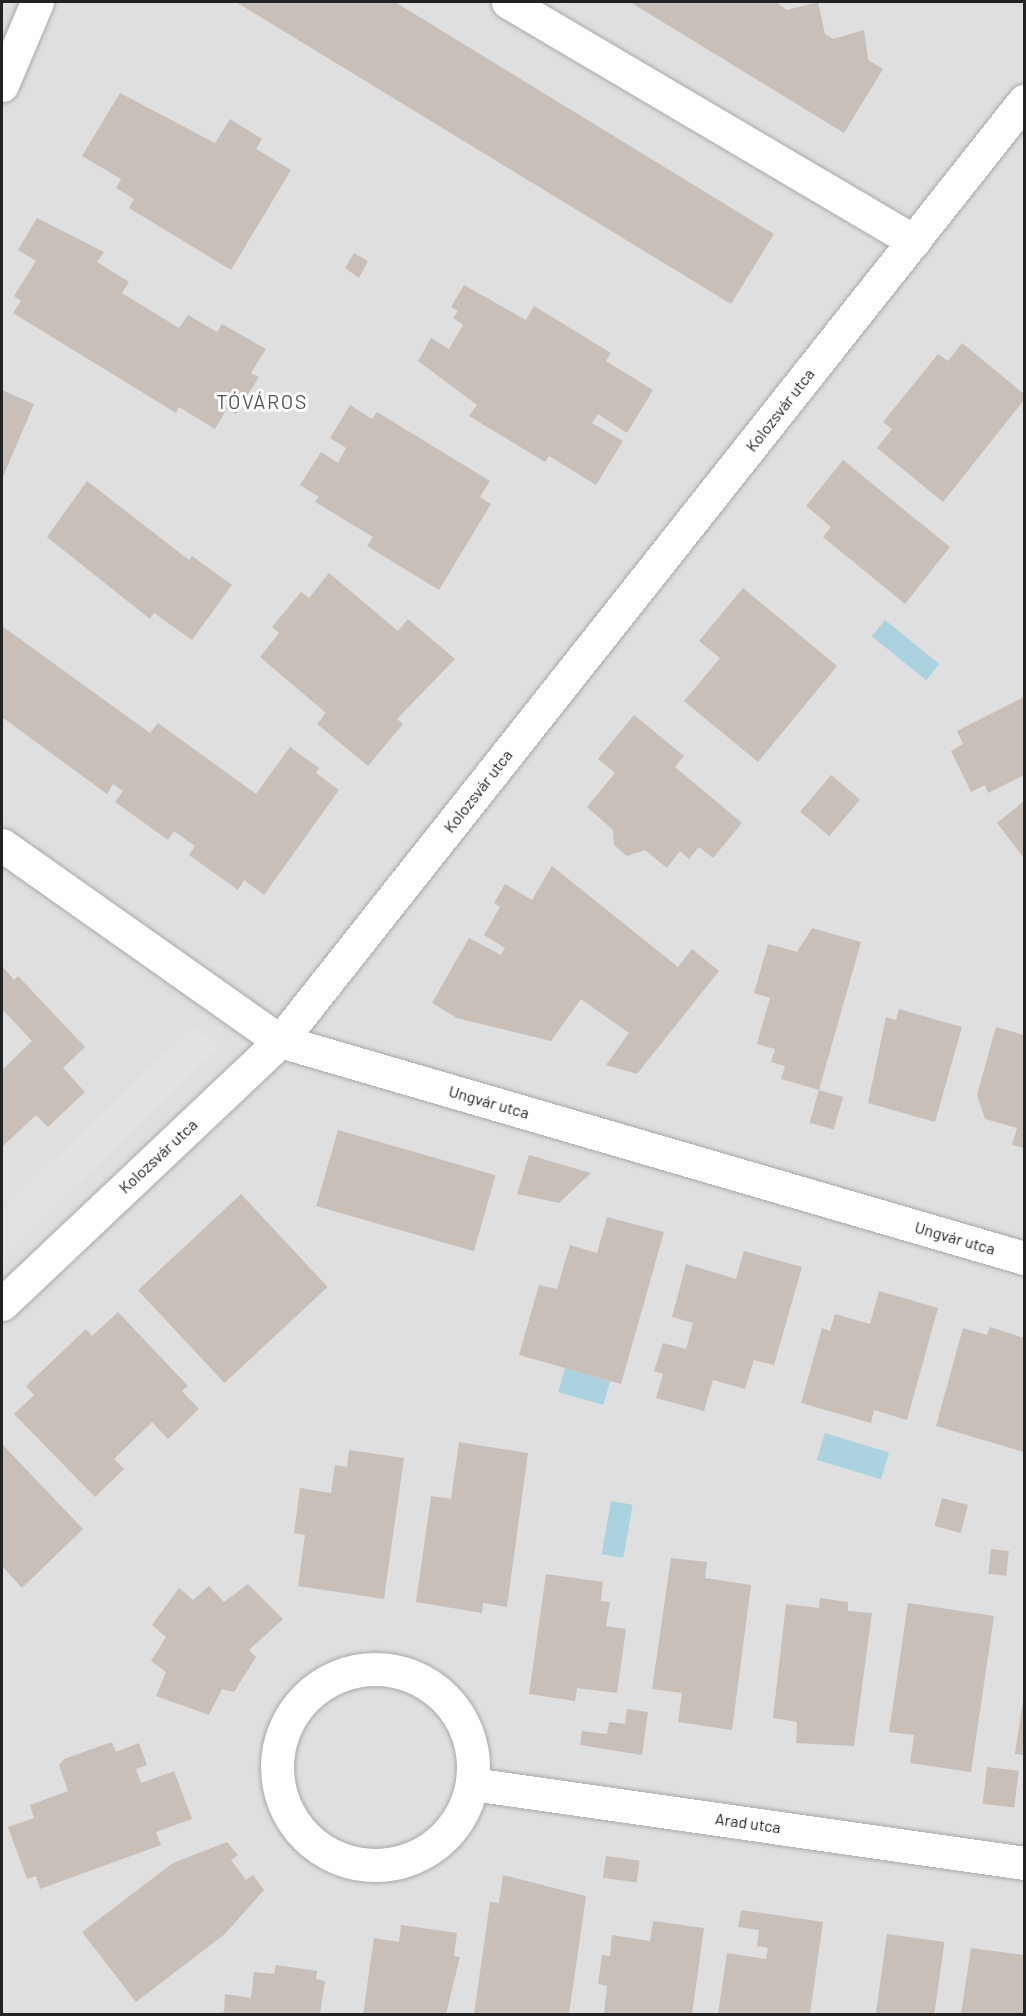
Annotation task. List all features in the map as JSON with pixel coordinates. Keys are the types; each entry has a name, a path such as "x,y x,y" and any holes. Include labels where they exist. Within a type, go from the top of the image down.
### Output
{"street":[{"path":"2,85 37,2"},
{"path":"508,2 914,241"},
{"name":"Kolozsvár utca","path":"2,1304 280,1041 1024,101"},
{"name":"Ungvár utca","path":"2,845 280,1041 1024,1258"},
{"path":"385,1669 417,1678 450,1704 463,1721 473,1752 472,1784 462,1815 441,1841 414,1859 382,1866 349,1863 319,1849 296,1826 281,1796 277,1764 283,1732 299,1704 344,1675 385,1669"},
{"name":"Arad utca","path":"472,1784 1024,1863"}],"shaded area":[{"path":"2,2 1024,2 1024,2014 2,2014"},
{"path":"193,1026 219,1047 2,1258 2,1210"}],"water":[{"path":"885,620 939,664 926,680 872,636"},
{"path":"565,1368 610,1381 603,1405 558,1392"},
{"path":"825,1433 889,1453 881,1479 817,1460"},
{"path":"611,1501 633,1505 623,1558 602,1554"}],"building":[{"path":"236,2 395,2 774,234 731,304"},
{"path":"630,2 776,2 787,10 818,2 825,34 833,39 864,30 868,60 883,69 844,133"},
{"path":"120,93 215,143 230,119 262,139 256,149 291,170 231,270 129,208 134,199 116,188 121,179 82,156"},
{"path":"37,218 104,252 97,262 129,282 122,293 179,328 188,315 217,332 222,324 266,349 251,373 259,377 236,414 227,409 215,429 179,407 176,413 13,313 21,301 14,296 36,261 18,250"},
{"path":"354,253 368,261 359,278 345,268"},
{"path":"464,285 526,320 534,306 611,353 606,361 653,390 627,433 598,414 592,423 623,441 596,485 549,456 545,462 469,416 477,405 418,361 431,338 449,349 463,325 453,318 458,311 451,307"},
{"path":"962,343 1024,394 1024,400 943,502 877,448 892,429 883,422 938,354 948,361"},
{"path":"2,390 34,404 2,479"},
{"path":"350,405 372,419 377,412 490,481 480,497 491,504 439,590 367,546 373,537 315,502 319,497 300,485 321,452 338,463 346,448 330,438"},
{"path":"843,460 950,547 905,604 823,537 831,527 806,506"},
{"path":"87,481 189,560 192,556 232,585 192,640 154,613 150,619 47,537"},
{"path":"329,573 398,631 408,619 455,659 397,719 403,724 368,766 317,724 326,713 260,657 279,633 272,627 301,592 309,598"},
{"path":"743,588 837,666 758,762 684,701 720,658 699,641"},
{"path":"2,626 150,733 158,723 256,794 290,747 319,768 316,773 339,790 264,895 244,880 238,890 189,855 195,846 174,831 168,840 115,802 123,791 113,784 107,794 2,717"},
{"path":"1024,697 1024,775 988,793 985,785 971,792 951,751 963,744 957,731"},
{"path":"634,715 684,756 675,767 742,823 713,858 699,847 689,859 680,851 667,868 645,850 627,856 614,845 613,830 587,807 615,773 598,759"},
{"path":"831,775 860,799 829,836 800,812"},
{"path":"1024,801 1024,858 997,823"},
{"path":"552,866 678,967 692,949 719,971 637,1074 606,1065 629,1033 581,999 551,1041 457,1018 432,1003 469,938 501,955 505,948 484,935 500,907 494,903 505,884 532,900"},
{"path":"812,928 861,942 819,1090 781,1079 785,1066 771,1062 775,1049 757,1044 770,998 754,993 768,944 797,952"},
{"path":"2,966 14,980 18,976 85,1047 63,1068 85,1092 48,1127 36,1115 2,1147 2,1070 32,1041 2,1009"},
{"path":"899,1009 962,1027 935,1122 868,1103 886,1017 896,1020"},
{"path":"996,1027 1024,1035 1024,1148 1012,1145 1017,1128 985,1119 977,1095"},
{"path":"819,1090 843,1097 834,1130 810,1123"},
{"path":"338,1130 496,1175 474,1251 316,1206"},
{"path":"529,1155 591,1173 559,1203 517,1194"},
{"path":"241,1194 328,1287 224,1383 138,1290"},
{"path":"607,1217 664,1232 621,1384 519,1355 539,1285 557,1289 570,1245 597,1253"},
{"path":"744,1251 802,1267 774,1365 754,1360 745,1389 713,1380 704,1411 656,1398 663,1374 654,1371 663,1343 686,1349 693,1323 672,1317 686,1264 736,1279"},
{"path":"879,1291 938,1308 907,1420 874,1410 871,1423 801,1403 822,1328 830,1331 835,1314 870,1324"},
{"path":"118,1312 188,1386 182,1391 199,1409 168,1439 152,1422 114,1459 124,1469 95,1497 14,1414 34,1395 26,1386 86,1329 92,1336"},
{"path":"990,1327 1024,1338 1024,1452 936,1426 963,1328 987,1335"},
{"path":"459,1442 528,1453 507,1607 483,1603 482,1613 416,1602 431,1496 451,1499"},
{"path":"2,1444 83,1529 22,1588 2,1566"},
{"path":"349,1450 404,1458 384,1599 298,1586 305,1535 294,1533 300,1488 331,1493 335,1465 347,1467"},
{"path":"942,1498 968,1505 961,1533 934,1526"},
{"path":"991,1549 1009,1551 1006,1576 988,1574"},
{"path":"671,1558 707,1562 705,1578 751,1585 732,1730 678,1722 682,1693 652,1689"},
{"path":"546,1574 603,1582 601,1601 610,1602 606,1626 626,1629 617,1693 577,1688 575,1701 529,1694"},
{"path":"248,1584 283,1619 249,1650 256,1657 234,1692 222,1689 209,1715 156,1696 166,1672 151,1661 166,1637 152,1625 179,1588 193,1600 209,1586 224,1602"},
{"path":"820,1598 848,1602 848,1611 872,1613 854,1746 796,1743 797,1722 773,1718 786,1604 819,1608"},
{"path":"908,1603 994,1616 971,1772 910,1763 914,1735 889,1732"},
{"path":"1024,1700 1024,1755 1015,1754"},
{"path":"627,1709 648,1712 642,1755 580,1745 582,1731 607,1734 609,1722 625,1724"},
{"path":"112,1742 116,1752 139,1743 147,1765 136,1769 141,1783 174,1771 192,1819 156,1832 161,1845 40,1889 36,1876 27,1879 8,1827 34,1818 30,1805 68,1791 59,1765 64,1759"},
{"path":"987,1767 1019,1771 1014,1808 982,1804"},
{"path":"227,1842 238,1855 231,1860 246,1880 253,1875 264,1890 225,1934 136,2002 82,1932 173,1863"},
{"path":"606,1856 640,1861 637,1883 603,1878"},
{"path":"503,1875 586,1896 569,2014 474,2014 490,1902 499,1903"},
{"path":"741,1910 823,1922 810,2014 718,2014 727,1953 766,1959 768,1948 757,1946 759,1930 738,1927"},
{"path":"653,1921 704,1928 692,2014 604,2014 607,1986 598,1984 602,1955 610,1956 612,1935 650,1941"},
{"path":"401,1925 457,1933 454,1956 460,1957 446,2014 363,2014 374,1938 399,1942"},
{"path":"887,1934 944,1942 934,2014 876,2014"},
{"path":"971,1948 1024,1955 1024,2014 961,2014"},
{"path":"276,1965 317,1971 316,1979 325,1981 320,2014 213,2014 224,2012 225,1994 251,1998 254,1972 274,1974"}],"district":[{"name":"TÓVÁROS","path":"262,401"}]}
